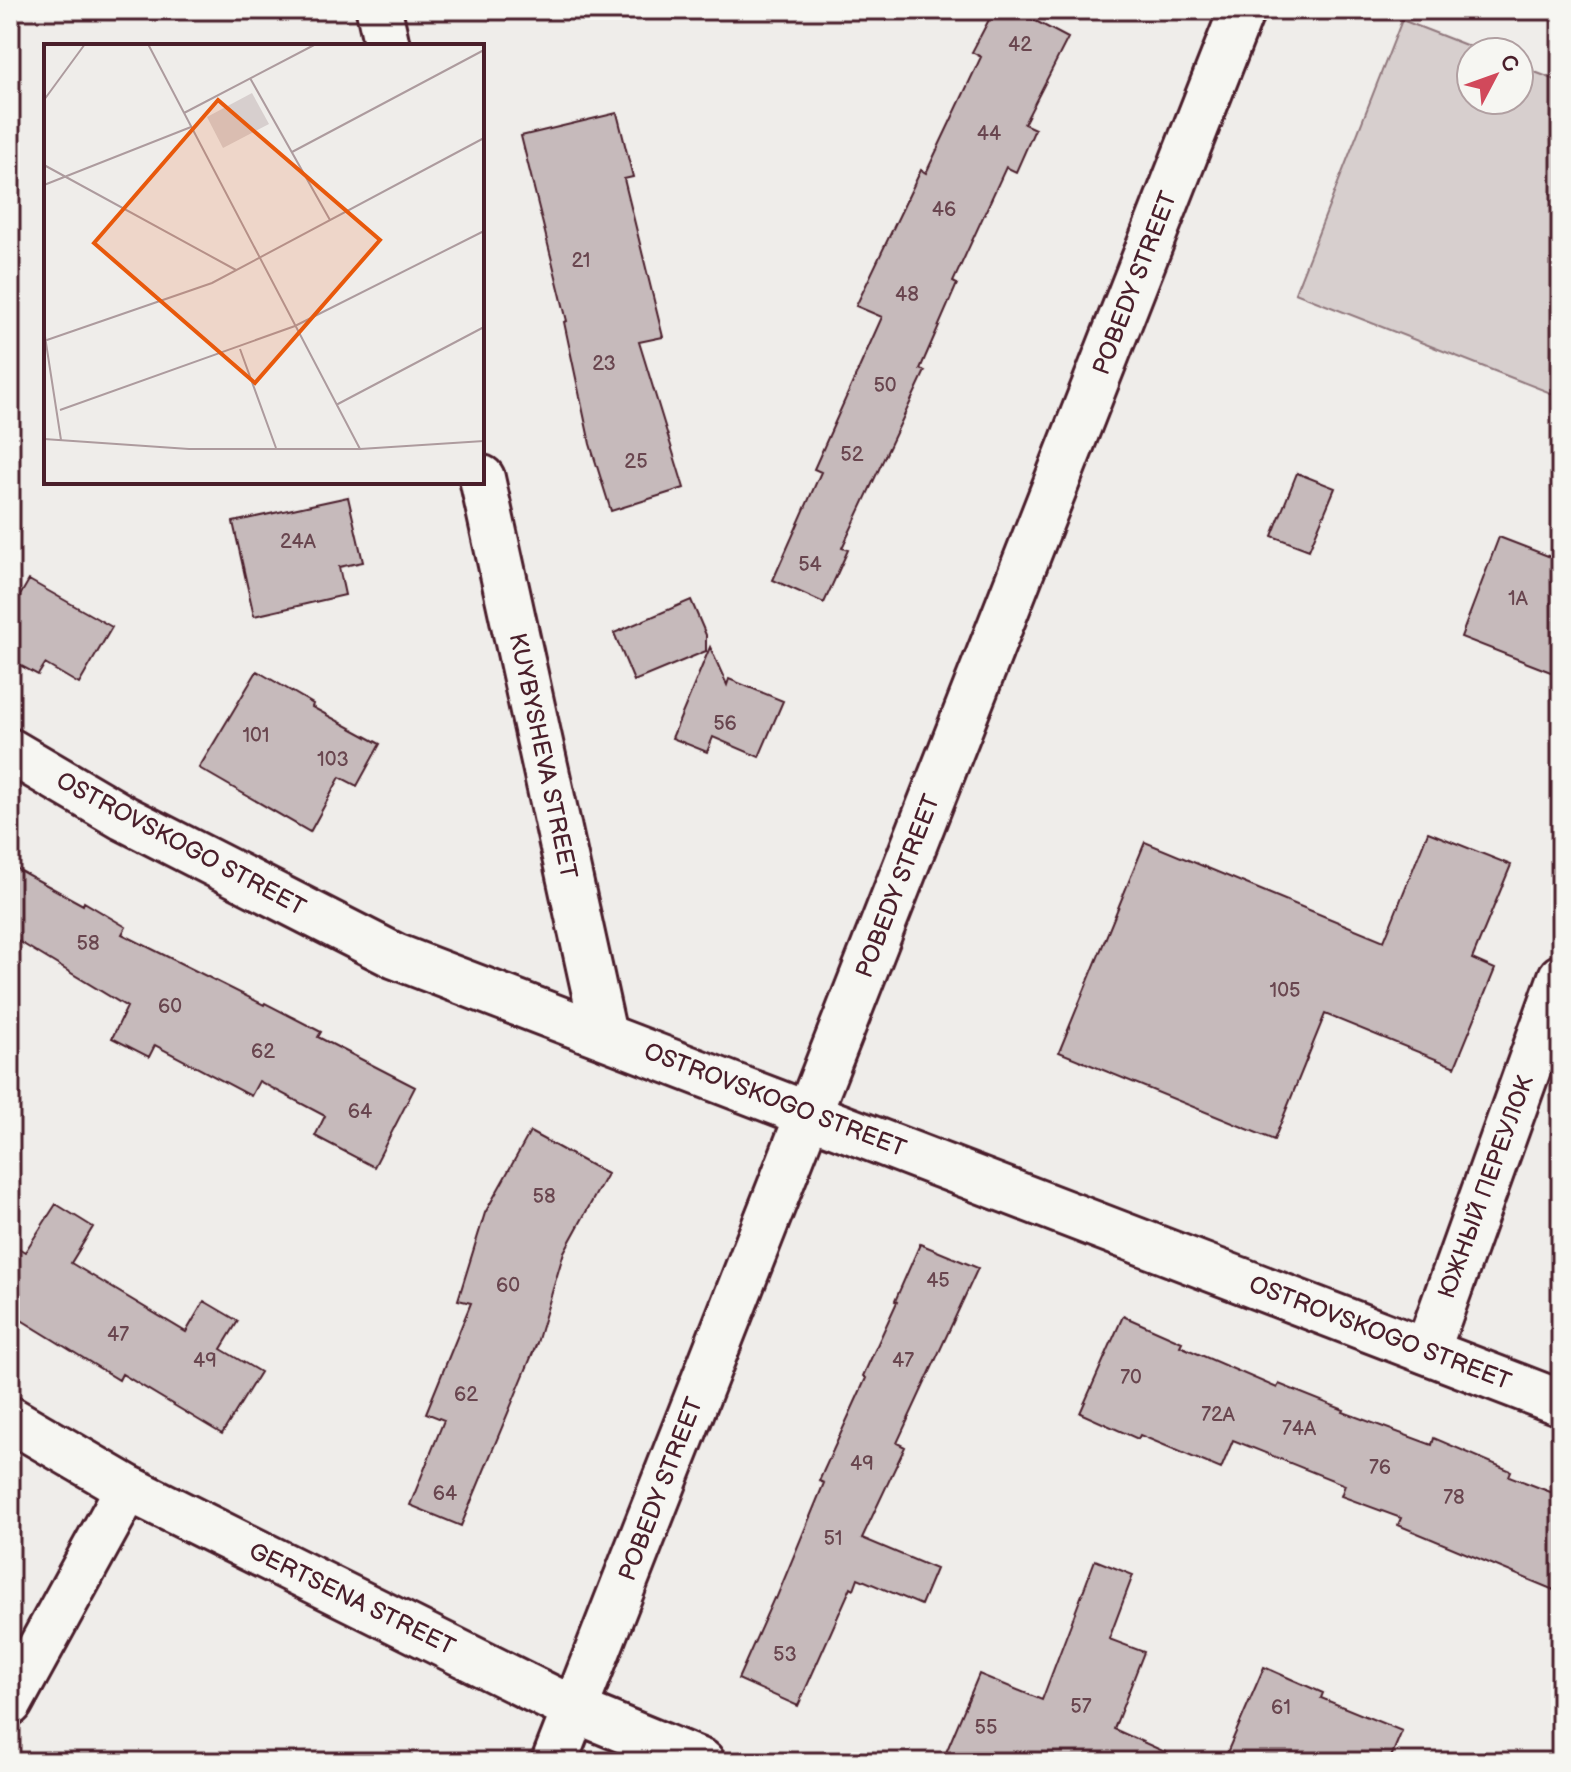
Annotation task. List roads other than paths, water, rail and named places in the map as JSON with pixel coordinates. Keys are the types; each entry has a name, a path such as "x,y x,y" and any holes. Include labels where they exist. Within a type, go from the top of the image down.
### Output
{"street":[{"path":"379,10 387,44"},
{"name":"POBEDY STREET","path":"554,1762 1242,10"},
{"name":"KUYBYSHEVA STREET","path":"483,484 604,1035"},
{"name":"OSTROVSKOGO STREET","path":"10,751 124,818 395,956 809,1112 1561,1403"},
{"name":"ЮЖНЫЙ ПЕРЕУЛОК","path":"1427,1351 1561,977"},
{"name":"GERTSENA STREET","path":"10,1419 128,1488 575,1710 702,1762"},
{"path":"10,1703 128,1488"}]}
